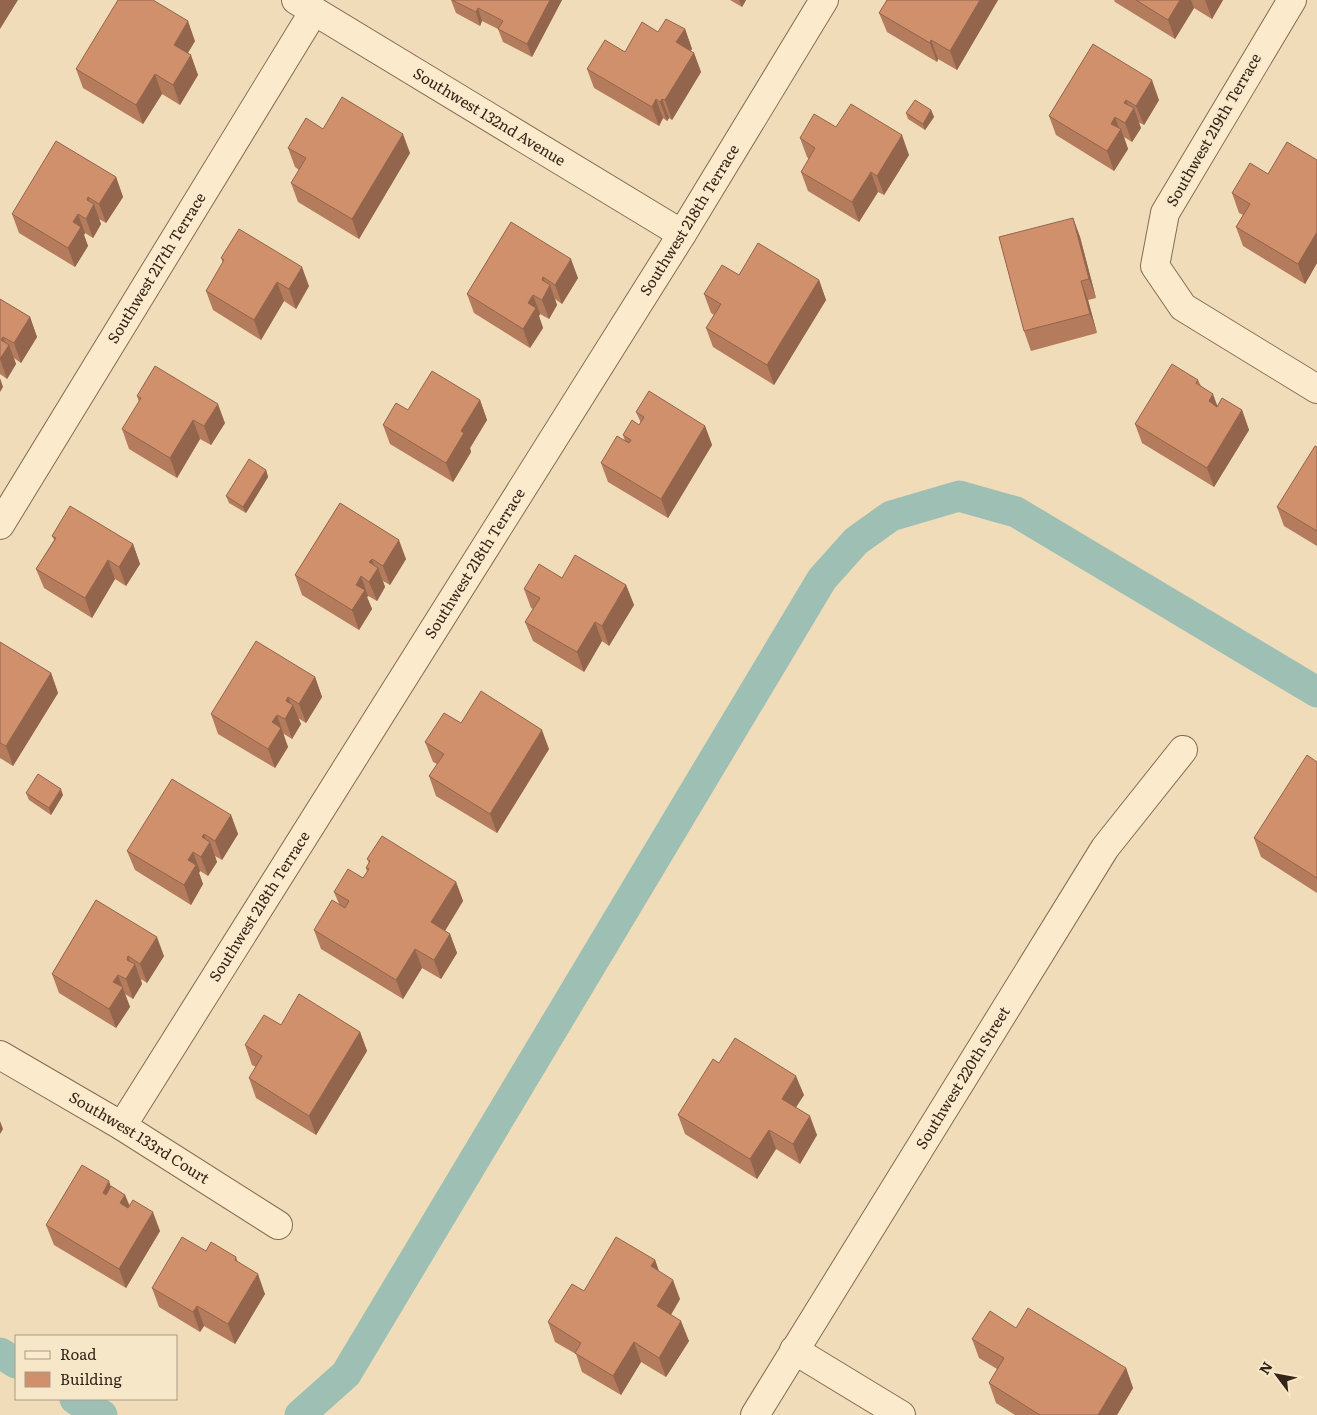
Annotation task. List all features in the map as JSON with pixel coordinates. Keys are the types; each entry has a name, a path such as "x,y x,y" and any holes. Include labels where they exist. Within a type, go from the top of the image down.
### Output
{"street":[{"name":"Southwest 218th Terrace","path":"122,1126 682,234 824,0"},
{"name":"Southwest 219th Terrace","path":"1292,0 1165,213 1155,266 1183,307 1317,389"},
{"name":"Southwest 132nd Avenue","path":"305,5 682,234"},
{"name":"Southwest 217th Terrace","path":"0,525 305,5"},
{"name":"Southwest 220th Street","path":"755,1415 1105,848 1183,750"},
{"name":"Southwest 133rd Court","path":"0,1055 122,1126 278,1225"},
{"path":"794,1350 901,1415"}],"building":[{"path":"118,0 153,0 188,21 174,45 191,55 173,85 155,74 136,105 76,69"},
{"path":"452,0 550,0 527,44 498,29 503,21 478,8 476,12"},
{"path":"887,0 980,0 950,51 931,40 930,43 879,13"},
{"path":"1136,0 1180,0 1168,20"},
{"path":"666,19 685,29 676,42 694,53 665,100 662,99 660,102 656,99 652,107 587,69 605,40 625,52 642,22 658,32"},
{"path":"1093,44 1152,80 1136,106 1126,100 1124,103 1134,108 1125,123 1115,117 1111,124 1121,129 1107,151 1049,116"},
{"path":"342,97 403,134 352,219 291,183 306,158 288,148 306,118 323,129"},
{"path":"915,100 931,110 923,124 906,113"},
{"path":"851,104 902,135 877,176 871,172 852,202 801,172 815,148 800,138 814,114 836,127"},
{"path":"56,141 116,177 99,204 88,197 87,200 94,204 86,219 78,214 73,222 81,227 68,248 12,214"},
{"path":"1287,142 1317,160 1317,232 1298,264 1236,227 1250,204 1232,193 1250,163 1268,174"},
{"path":"1073,218 1089,279 1081,281 1090,314 1024,331 999,237"},
{"path":"511,222 571,259 555,285 543,277 542,280 550,285 542,300 533,295 528,303 536,308 523,329 467,294"},
{"path":"239,229 302,267 289,289 277,282 254,320 206,291 224,260 221,258"},
{"path":"758,243 819,280 767,365 706,328 721,304 704,294 722,265 739,275"},
{"path":"0,299 30,317 14,343 3,337 1,340 9,345 0,359"},
{"path":"1172,364 1198,380 1196,383 1213,394 1209,401 1217,407 1222,398 1242,410 1207,468 1135,424"},
{"path":"155,366 218,404 204,426 193,420 170,458 122,429 141,398 137,396"},
{"path":"432,371 480,400 461,431 464,433 446,463 383,425 396,403 408,410"},
{"path":"649,391 705,426 661,499 601,463 617,436 629,443 631,440 623,435 632,420 639,425 644,417 636,412"},
{"path":"1315,446 1317,447 1317,531 1277,507"},
{"path":"249,459 266,470 243,507 226,496"},
{"path":"340,503 399,540 383,566 372,559 369,562 378,568 369,582 361,576 356,585 365,590 352,610 295,575"},
{"path":"70,506 133,544 119,567 108,560 85,598 36,569 56,538 52,536"},
{"path":"575,555 626,585 602,626 595,622 577,652 525,622 540,598 524,589 539,564 562,578"},
{"path":"256,641 315,677 299,704 288,697 286,701 293,705 285,719 277,715 272,722 281,728 268,749 211,714"},
{"path":"0,642 51,673 6,746 0,743"},
{"path":"481,691 542,730 490,814 429,776 444,754 425,742 444,713 461,723"},
{"path":"1307,755 1317,762 1317,878 1254,838"},
{"path":"38,774 61,789 49,808 26,793"},
{"path":"172,779 231,815 215,841 204,834 202,837 210,842 201,857 193,852 188,860 196,865 184,885 127,851"},
{"path":"382,836 456,882 431,922 450,934 434,960 415,949 396,980 314,930 332,900 345,908 349,901 334,892 348,869 363,878 369,869 366,868 370,861 367,859"},
{"path":"96,900 157,937 140,964 128,956 127,960 135,964 126,979 118,975 113,982 123,987 109,1009 52,974"},
{"path":"299,994 360,1032 309,1116 249,1078 262,1056 245,1045 264,1015 281,1025"},
{"path":"735,1038 796,1076 782,1099 810,1116 793,1144 769,1130 750,1159 678,1115 713,1059 719,1063"},
{"path":"82,1165 109,1181 103,1193 106,1195 111,1186 125,1195 120,1203 128,1208 133,1200 153,1212 119,1269 46,1225"},
{"path":"182,1237 206,1251 211,1242 236,1257 235,1260 258,1274 228,1324 197,1306 193,1312 152,1288"},
{"path":"616,1237 655,1260 651,1266 673,1280 657,1306 681,1321 659,1358 634,1342 613,1376 575,1353 581,1343 548,1322 572,1284 584,1291"},
{"path":"1028,1308 1126,1368 1098,1415 1040,1415 989,1383 1004,1358 972,1339 990,1311 1016,1328"}],"waterway":[{"path":"300,1415 346,1374 822,579 856,541 891,516 959,496 1016,512 1317,692"},
{"path":"0,1353 15,1362"},
{"path":"77,1400 102,1415"}]}
